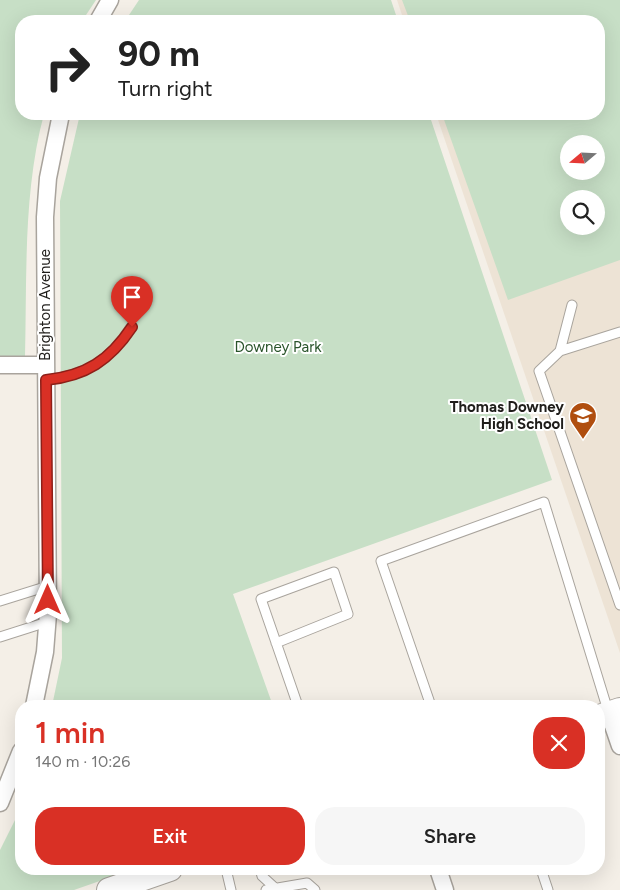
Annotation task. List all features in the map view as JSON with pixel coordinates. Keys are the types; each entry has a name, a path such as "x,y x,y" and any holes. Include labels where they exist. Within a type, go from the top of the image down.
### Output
{"main road":[{"path":"109,890 153,875"}],"street":[{"path":"101,15 110,0"},
{"name":"Brighton Avenue","path":"35,700 45,652 48,586 45,217 48,178 60,120"},
{"path":"0,365 46,372"},
{"path":"609,714 620,746"},
{"path":"0,803 15,765"},
{"path":"440,875 445,890"}],"lane":[{"path":"560,351 572,305"},
{"path":"46,372 61,378 86,370 106,359 132,327"},
{"path":"620,332 560,351 539,370 620,605"},
{"path":"428,700 381,561 544,502 605,700"},
{"path":"276,643 348,614 334,572 261,599 276,643 296,700"},
{"path":"0,600 48,586"},
{"path":"0,637 47,622"},
{"path":"605,701 609,714"},
{"path":"227,875 231,890"},
{"path":"262,875 270,888 307,882 314,890"},
{"path":"543,875 548,890"}],"shaded area":[{"name":"Thomas Downey High School","path":"397,0 620,0 620,653 438,120 605,120 605,15 402,15"}],"green space":[{"path":"0,0 96,0 86,15 15,15 15,120 43,120 32,173 29,204 25,357 0,357"},
{"path":"139,0 391,0 396,15 129,15"},
{"path":"402,0 620,0 620,260 508,300 444,120 605,120 605,15 408,15"},
{"name":"Downey Park","path":"79,120 431,120 552,480 233,594 271,700 53,700 62,658 60,201"},
{"path":"15,820 15,875 117,875 74,890 0,890 0,850"}],"place":[{"name":"Thomas Downey High School","path":"583,440"}],"route":[{"path":"48,600 46,380 61,378 86,370 106,359 122,342 132,327"}]}
